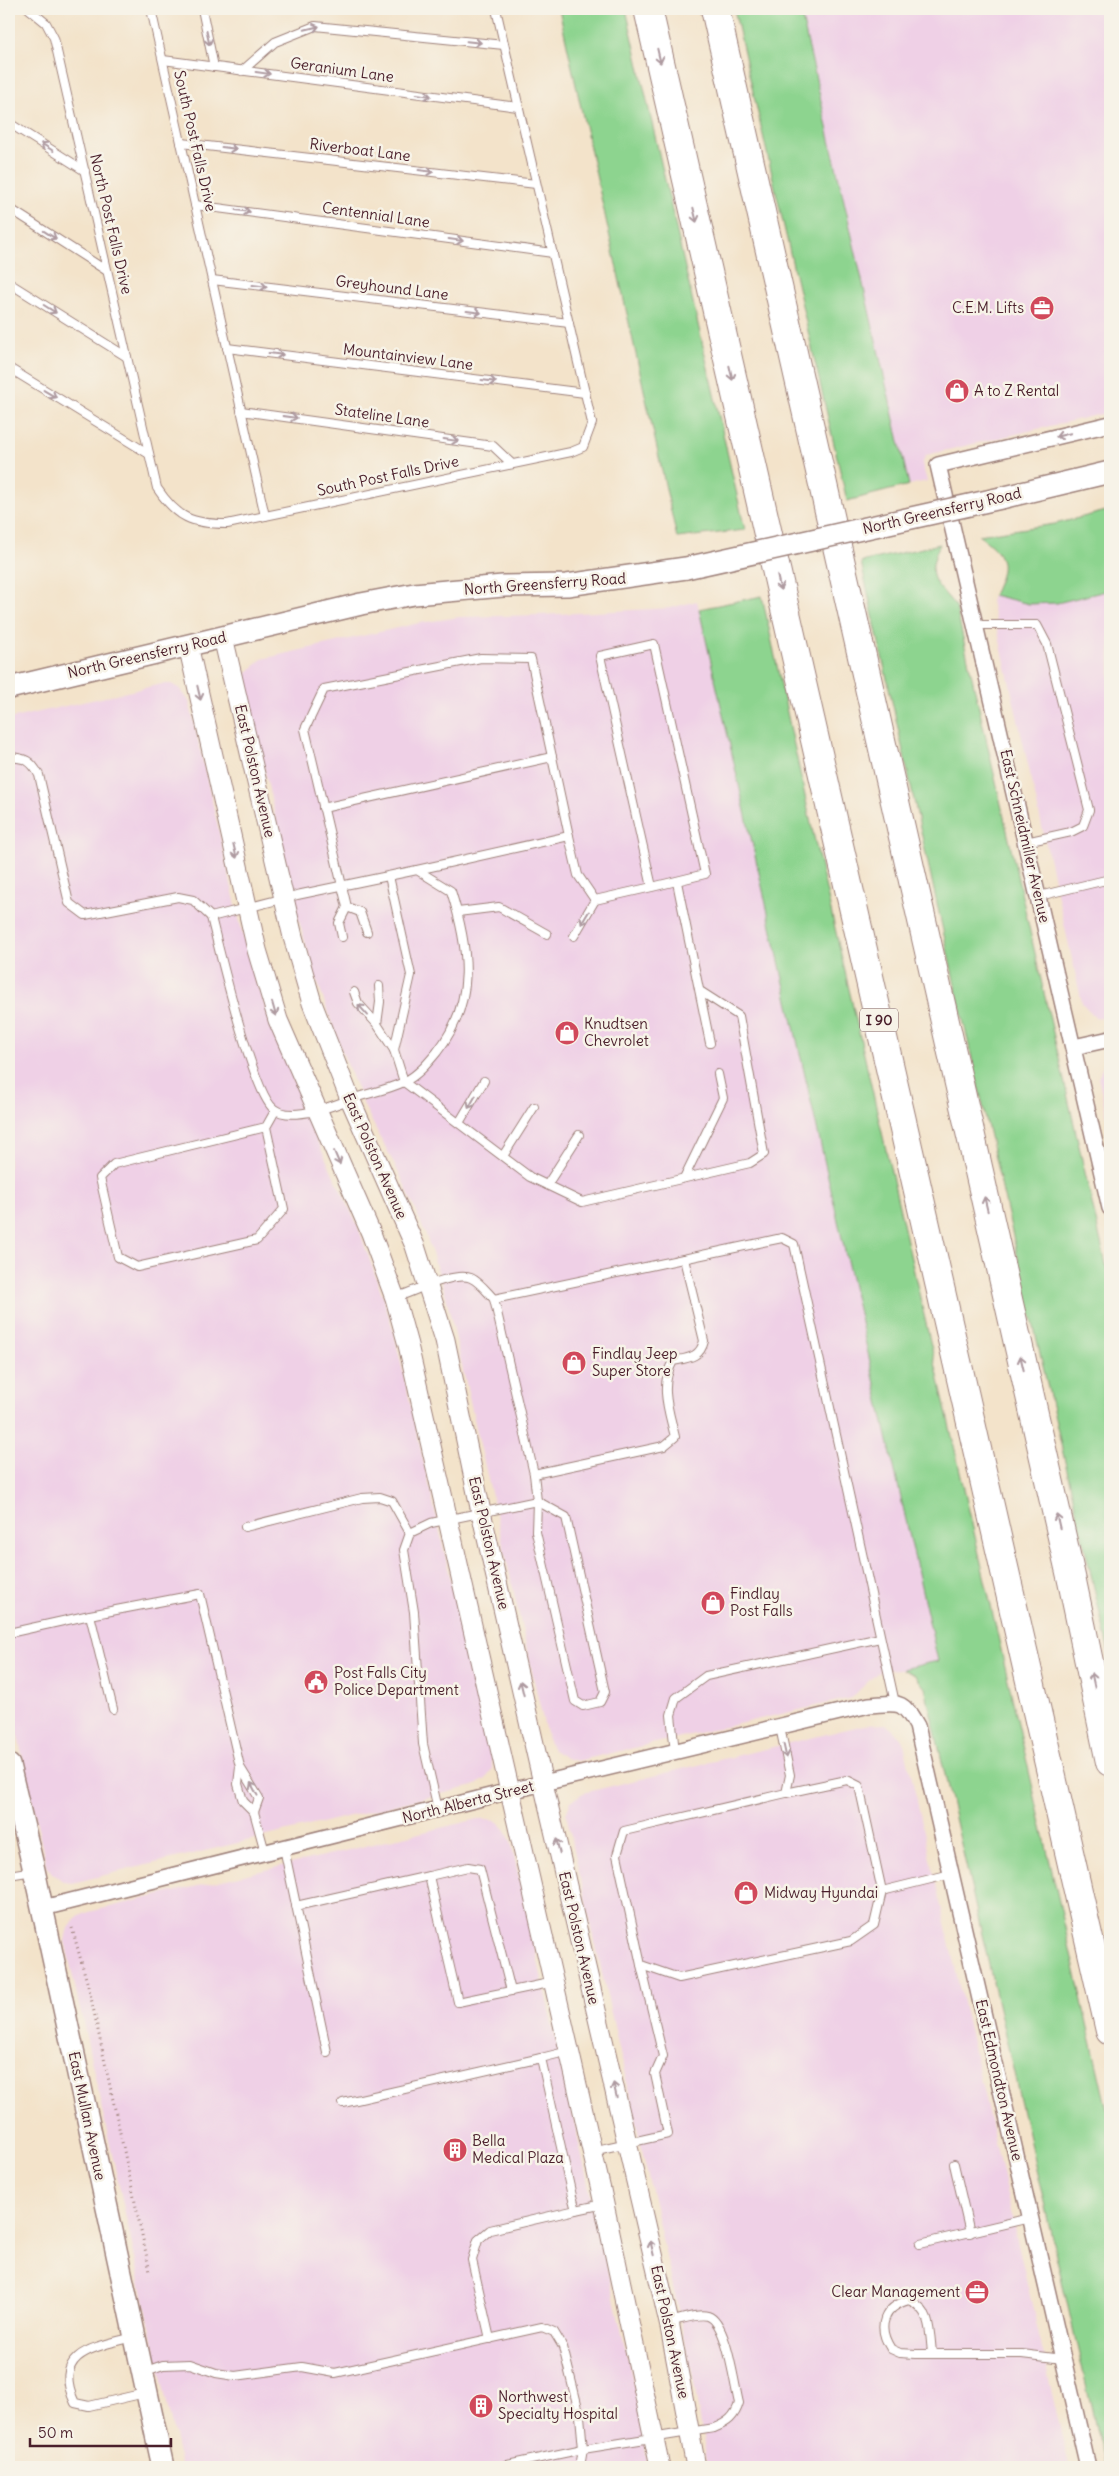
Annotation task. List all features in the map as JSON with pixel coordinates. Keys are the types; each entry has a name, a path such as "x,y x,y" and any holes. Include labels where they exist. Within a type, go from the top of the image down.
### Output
{"highway":[{"name":"I 90","path":"648,9 1110,2031"},
{"path":"715,9 1072,1581 1110,1762"}],"main road":[{"name":"North Greensferry Road","path":"9,688 414,594 503,586 567,585 686,568 1110,472"},
{"name":"East Mullan Avenue","path":"9,1765 43,1908 162,2467"}],"street":[{"name":"East Schneidmiller Avenue","path":"1110,424 938,465 977,625 1110,1208"},
{"name":"East Polston Avenue","path":"223,637 284,898 312,1003 350,1099 415,1246 430,1286 446,1340 482,1512 543,1783 669,2322 696,2467"},
{"path":"188,645 257,950 278,1020 371,1233 395,1298 449,1519 554,1982 660,2467"},
{"path":"1074,1047 1110,1039"},
{"name":"North Alberta Street","path":"43,1908 543,1783 869,1706 895,1703"},
{"name":"East Edmondton Avenue","path":"895,1703 907,1708 917,1726 1088,2467"}],"lane":[{"name":"North Post Falls Drive","path":"29,9 46,23 54,38 157,488 169,507 185,518 207,524 227,524 265,516"},
{"name":"South Post Falls Drive","path":"151,9 265,516 512,464 583,447 592,423 496,9"},
{"path":"202,9 214,67"},
{"path":"242,70 275,42 315,26 504,45"},
{"name":"Geranium Lane","path":"163,60 518,107"},
{"path":"9,123 85,171"},
{"name":"Riverboat Lane","path":"181,143 536,184"},
{"name":"Centennial Lane","path":"195,205 553,253"},
{"path":"9,208 107,271"},
{"name":"Greyhound Lane","path":"212,280 569,323"},
{"path":"9,283 127,357"},
{"name":"Mountainview Lane","path":"227,348 585,393"},
{"path":"9,368 149,454"},
{"name":"Stateline Lane","path":"241,411 493,446 512,464"},
{"path":"977,625 1037,625 1047,644 1089,810 1083,826 1071,832 1026,842"},
{"path":"574,936 595,900 677,882 706,874 654,644 600,656 652,887"},
{"path":"342,937 339,923 347,907 305,728 324,689 481,658 531,659 578,875 595,900"},
{"path":"9,757 24,758 32,762 39,775 69,903 76,910 85,915 178,897 192,900 211,917 223,970 258,1082 266,1102 275,1111 317,1112 350,1099 404,1082 423,1069 443,1044 463,1004 467,978 465,945 458,912 451,891 417,870"},
{"path":"323,808 552,757"},
{"path":"211,917 284,898 569,836"},
{"path":"389,876 411,975 394,1050"},
{"path":"1039,896 1110,879 1110,882"},
{"path":"677,882 710,1043"},
{"path":"347,907 360,912 367,932"},
{"path":"458,912 499,907 547,934"},
{"path":"377,1024 380,1002 379,986"},
{"path":"354,992 358,1003 377,1024 394,1050 404,1082 530,1177 582,1202 750,1163 764,1154 739,1016 700,991"},
{"path":"684,1178 723,1098 718,1074"},
{"path":"459,1123 484,1081"},
{"path":"503,1156 534,1107"},
{"path":"266,1127 114,1164 100,1178 118,1257 138,1267 257,1240 284,1209 266,1127 275,1111"},
{"path":"547,1185 579,1136"},
{"path":"494,1299 782,1238 794,1244 895,1703"},
{"path":"534,1474 664,1446 675,1437 664,1391 666,1374 673,1361 696,1356 702,1349 704,1341 684,1259"},
{"path":"395,1298 453,1276 469,1277 481,1285 494,1299 534,1474 537,1501 536,1532 576,1701 583,1706 600,1702 605,1692 566,1517 537,1501 431,1523 410,1533 404,1550 414,1612 423,1744 438,1809"},
{"path":"244,1527 362,1498 380,1497 392,1501 410,1533"},
{"path":"9,1633 200,1594 240,1767 259,1798 254,1812"},
{"path":"90,1615 113,1709"},
{"path":"675,1752 671,1715 676,1698 706,1676 880,1638"},
{"path":"780,1727 790,1775 786,1793"},
{"path":"240,1767 238,1784 243,1801 254,1812 265,1852"},
{"path":"592,2152 668,2134 655,2074 663,2056 641,1966 617,1855 624,1830 847,1780 859,1786 882,1891 874,1926 851,1941 679,1978 641,1966"},
{"path":"284,1848 326,2052"},
{"path":"296,1906 468,1867 480,1868 511,1991"},
{"path":"9,1875 34,1870"},
{"path":"882,1891 951,1874"},
{"path":"429,1876 458,2002 554,1982"},
{"path":"343,2103 569,2051"},
{"path":"542,2058 576,2210"},
{"path":"954,2164 970,2233"},
{"path":"490,2339 472,2260 478,2240 490,2230 604,2204"},
{"path":"920,2244 1030,2218"},
{"path":"932,2354 930,2330 926,2314 917,2304 909,2300 892,2307 885,2317 884,2330 887,2342 891,2348 900,2353 932,2354 1022,2354 1063,2359"},
{"path":"498,2467 516,2465 583,2448 691,2432 724,2424 736,2412 739,2403 720,2327 710,2317 702,2315 669,2322"},
{"path":"135,2336 93,2348 75,2358 67,2374 68,2388 75,2403 89,2406 145,2382 163,2365 190,2364 235,2376 302,2367 335,2373 542,2328 554,2332 563,2347 580,2416 583,2448 580,2467"}],"path":[{"path":"72,1928 92,2002 150,2272"}],"shaded area":[{"path":"800,9 1110,9 1110,412 926,455 922,464 927,481 909,485"},
{"path":"1110,590 1110,1018 1107,1019 1095,1017 1082,1003 991,601 993,595 1029,604 1057,603"},
{"path":"697,601 938,1661 902,1669 883,1670 877,1673 851,1698 577,1761 566,1758 553,1750 547,1737 446,1296 426,1235 401,1177 365,1108 341,1049 315,975 298,918 246,688 246,674 262,659 419,623 460,617 670,608"},
{"path":"162,684 171,684 179,688 189,701 243,936 256,982 313,1132 357,1224 394,1333 492,1759 492,1769 486,1779 474,1786 72,1883 64,1882 52,1873 46,1865 9,1695 9,719"},
{"path":"1110,1057 1110,1130 1098,1077 1106,1060"},
{"path":"886,1724 900,1736 904,1744 1069,2467 708,2467 692,2371 566,1814 571,1801 583,1793 864,1725"},
{"path":"478,1819 498,1822 506,1830 511,1842 639,2409 648,2467 181,2467 65,1941 67,1931 77,1917 89,1912"}],"green space":[{"path":"559,9 626,9 745,530 677,538"},
{"path":"734,9 800,9 909,485 847,501"},
{"path":"1110,510 1110,590 1057,603 1029,604 993,595 1001,575 1002,561 994,548 978,535 1055,524"},
{"path":"940,544 935,556 932,573 937,585 956,607 1110,1282 1110,1657 956,989 861,562"},
{"path":"762,596 811,824 1110,2123 1110,2467 1105,2467 925,1688 915,1675 902,1669 938,1661 699,609"}],"place":[{"name":"C.E.M. Lifts","path":"1042,308"},
{"name":"A to Z Rental","path":"957,391"},
{"name":"Knudtsen Chevrolet","path":"567,1033"},
{"name":"Findlay Jeep Super Store","path":"574,1363"},
{"name":"Findlay Post Falls","path":"713,1603"},
{"name":"Post Falls City Police Department","path":"316,1682"},
{"name":"Midway Hyundai","path":"746,1893"},
{"name":"Bella Medical Plaza","path":"455,2150"},
{"name":"Clear Management","path":"977,2292"},
{"name":"Northwest Specialty Hospital","path":"481,2406"}]}
